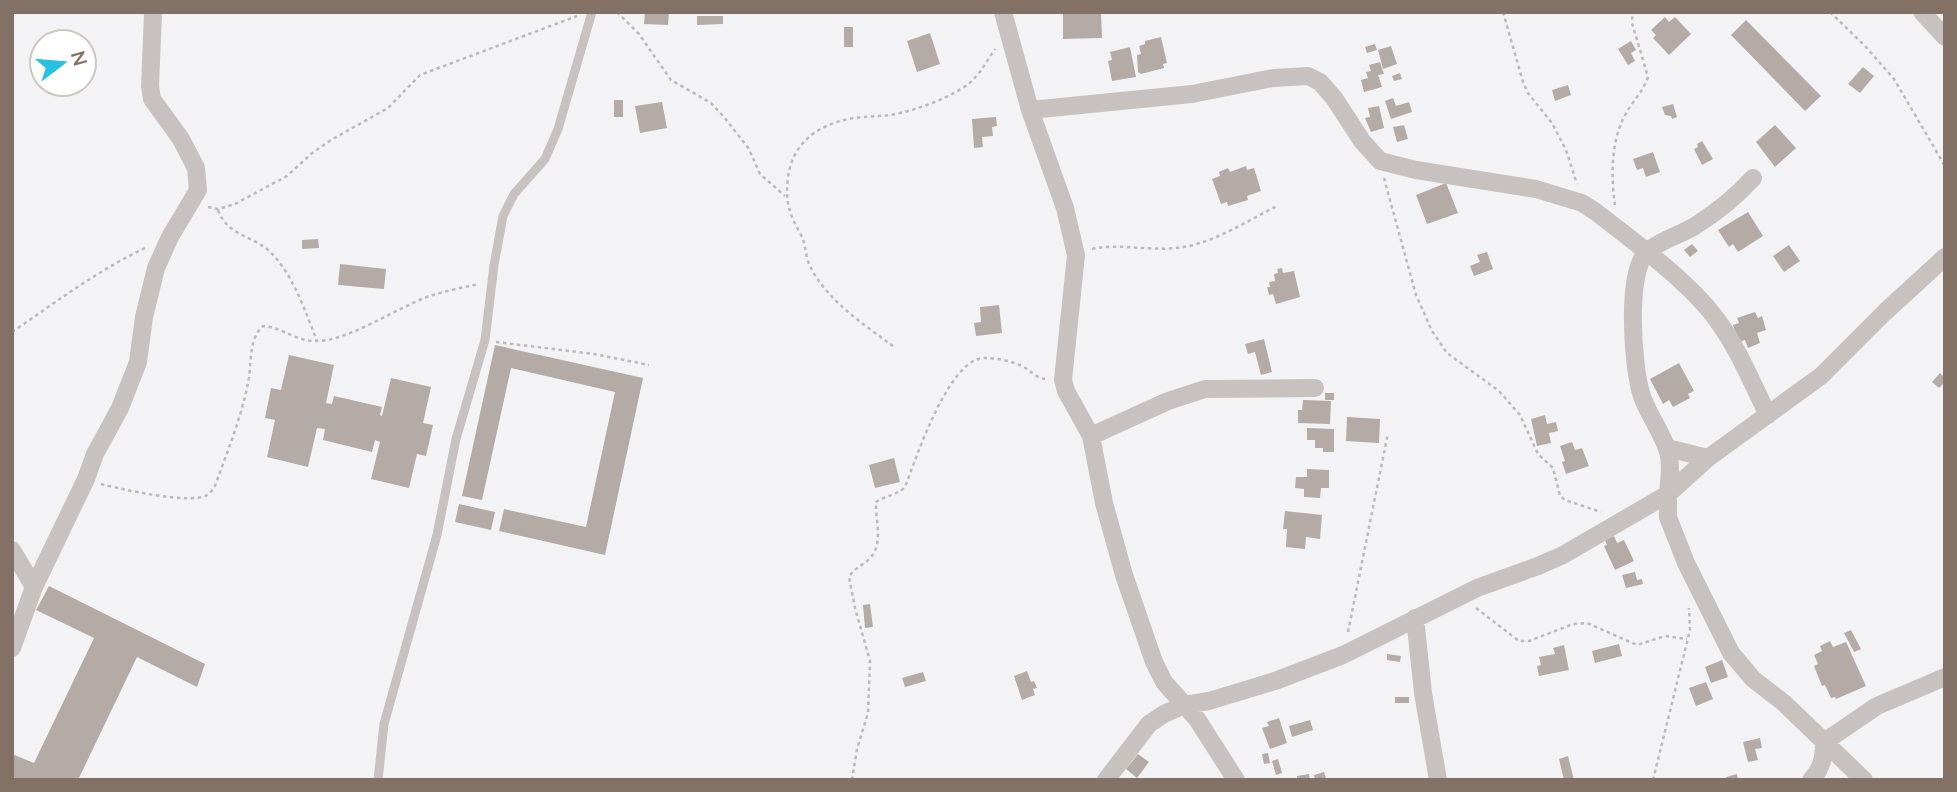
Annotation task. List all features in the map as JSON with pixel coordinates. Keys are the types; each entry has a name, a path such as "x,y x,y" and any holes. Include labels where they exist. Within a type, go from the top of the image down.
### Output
{"street":[{"path":"14,639 34,587 86,479 95,454 120,408 138,362 144,317 156,268 170,237 198,190 196,168 177,132 152,99 150,86 155,12 148,12"},
{"path":"1922,12 1945,37"},
{"path":"1005,20 1030,110 1065,208 1076,255 1063,380 1066,391 1091,436 1104,503 1124,575 1154,662 1164,682 1197,719 1236,780"},
{"path":"1030,110 1192,94 1273,78 1308,76 1320,82 1334,98 1362,141 1380,161 1416,170 1536,189 1582,203 1700,298 1725,331 1768,415"},
{"path":"1753,178 1734,200 1695,226 1646,252 1639,269 1633,300 1637,375 1646,406 1667,449 1671,465 1668,517 1681,552 1731,653 1753,679 1784,703 1864,780"},
{"path":"1106,780 1149,724 1164,714 1184,705 1209,701 1275,681 1343,655 1449,600 1563,555 1668,494 1708,458 1821,376 1945,257"},
{"path":"1091,436 1168,401 1205,390 1315,388"},
{"path":"1667,449 1708,458"},
{"path":"12,550 34,587"},
{"path":"1415,618 1423,693 1438,780"},
{"path":"1824,742 1877,706 1945,677"},
{"path":"1811,780 1824,760 1824,742"}],"lane":[{"path":"379,780 384,724 437,535 456,439 485,340 503,216 514,194 545,159 558,129 590,12"}],"path":[{"path":"193,201 218,209 235,204 287,176 331,140 388,108 420,75 590,12"},
{"path":"617,12 639,34 671,80 711,103 724,117 749,149 760,174 785,196"},
{"path":"1503,12 1522,82 1552,123 1566,150 1582,203"},
{"path":"1618,230 1613,193 1613,164 1618,136 1622,120 1648,77 1632,23 1636,12"},
{"path":"1830,12 1894,79 1945,166"},
{"path":"892,346 859,321 816,276 808,262 806,244 793,221 785,196 789,168 795,151 828,125 850,119 894,114 929,104 963,89 978,76 1005,20"},
{"path":"1380,161 1416,296 1432,331 1447,353 1499,391 1520,415 1538,454 1553,468 1560,496 1575,504 1623,520"},
{"path":"1076,255 1101,247 1159,249 1195,244 1216,237 1276,206"},
{"path":"218,209 222,220 235,233 248,236 277,258 305,309 317,341"},
{"path":"12,332 107,268 170,237"},
{"path":"86,479 126,491 168,496 209,495 215,486 236,428 248,383 254,342 257,331 263,326 317,341 369,325 411,303 446,291 493,281"},
{"path":"485,340 594,354 649,365"},
{"path":"852,780 857,749 868,713 870,661 849,577 855,568 871,557 878,544 876,502 884,496 901,492 905,487 927,428 945,394 965,366 982,357 1006,360 1024,367 1041,379 1063,380"},
{"path":"1343,655 1388,433"},
{"path":"1449,600 1482,610 1519,641 1529,641 1573,624 1587,623 1637,645 1665,636 1688,639"},
{"path":"1653,780 1690,630 1689,603"}],"building":[{"path":"645,12 669,12 668,25 644,24"},
{"path":"1063,12 1101,12 1102,38 1063,39"},
{"path":"697,16 723,16 723,24 697,25"},
{"path":"1665,17 1669,22 1675,17 1691,34 1669,55 1653,38 1656,35 1651,30"},
{"path":"1746,20 1821,96 1805,111 1731,35"},
{"path":"844,27 853,27 853,47 844,47"},
{"path":"930,33 940,64 917,72 907,41"},
{"path":"1161,37 1167,63 1163,64 1164,68 1141,74 1138,72 1137,55 1141,54 1139,46 1145,44 1145,41"},
{"path":"1631,41 1636,50 1631,53 1635,61 1628,65 1618,49"},
{"path":"1375,44 1377,50 1367,53 1365,47"},
{"path":"1391,46 1397,64 1383,69 1378,50"},
{"path":"1130,47 1136,77 1112,81 1108,61 1112,60 1110,52"},
{"path":"1380,62 1384,74 1378,75 1382,87 1364,92 1361,80 1368,78 1366,72 1371,71 1369,65"},
{"path":"1863,67 1874,76 1860,93 1848,84"},
{"path":"1400,73 1402,79 1394,81 1392,76"},
{"path":"1568,85 1571,95 1555,101 1552,90"},
{"path":"1393,98 1396,106 1409,102 1412,112 1391,119 1385,101"},
{"path":"614,100 623,100 623,117 614,117"},
{"path":"662,102 667,128 640,133 635,106"},
{"path":"1673,104 1677,117 1672,119 1671,116 1665,115 1662,107"},
{"path":"1379,106 1384,128 1371,132 1365,118 1370,117 1368,108"},
{"path":"996,117 997,126 992,127 993,136 982,137 983,147 974,148 972,119"},
{"path":"1404,125 1408,139 1397,142 1393,127"},
{"path":"1775,125 1796,148 1775,167 1756,142"},
{"path":"1702,141 1713,159 1702,165 1694,149"},
{"path":"1653,152 1660,172 1646,177 1643,168 1637,170 1633,159"},
{"path":"1246,166 1247,170 1254,168 1261,191 1247,196 1248,200 1228,206 1227,202 1221,204 1212,179 1228,168 1230,172"},
{"path":"1446,183 1458,213 1427,224 1416,195"},
{"path":"1748,212 1763,236 1738,252 1733,244 1729,247 1718,230"},
{"path":"318,239 319,248 302,249 302,240"},
{"path":"1692,244 1698,251 1690,257 1684,250"},
{"path":"1789,245 1800,261 1784,272 1773,256"},
{"path":"1487,252 1493,269 1474,276 1470,266 1480,262 1477,255"},
{"path":"340,264 386,269 384,289 338,285"},
{"path":"1282,268 1283,273 1294,271 1300,297 1276,304 1267,287 1270,287 1269,282 1275,281 1274,274 1278,273 1277,269"},
{"path":"999,305 1002,333 976,336 974,323 981,322 980,307"},
{"path":"1755,312 1758,318 1762,316 1766,330 1757,333 1760,343 1748,348 1745,340 1739,342 1733,325 1739,323 1737,318"},
{"path":"1264,339 1272,372 1261,375 1255,352 1248,354 1245,344"},
{"path":"495,345 643,378 605,555 499,531 504,509 586,527 615,392 511,368 482,500 462,496"},
{"path":"289,355 334,365 326,403 332,404 334,396 382,407 382,416 391,378 431,387 423,423 433,425 426,456 417,454 409,488 371,479 380,442 375,440 372,452 323,440 325,429 317,428 308,467 267,457 275,420 265,418 271,388 281,390"},
{"path":"1679,363 1694,391 1688,394 1690,398 1673,407 1669,400 1663,404 1650,379"},
{"path":"1940,373 1945,382 1939,388 1932,382"},
{"path":"1325,393 1334,393 1334,400 1325,400"},
{"path":"1303,400 1331,401 1330,424 1298,423 1298,410 1302,410"},
{"path":"1545,415 1547,424 1556,422 1558,431 1549,433 1551,443 1537,446 1531,419"},
{"path":"1347,417 1380,419 1379,443 1346,441"},
{"path":"1307,428 1334,429 1334,452 1323,452 1323,448 1315,448 1315,440 1307,440"},
{"path":"1572,442 1575,450 1582,448 1589,466 1566,474 1560,446"},
{"path":"894,458 900,482 875,488 869,465"},
{"path":"1307,469 1329,470 1329,488 1321,488 1320,498 1304,497 1304,489 1295,488 1296,477 1307,477"},
{"path":"459,504 495,512 491,530 455,522"},
{"path":"1285,511 1322,515 1320,539 1306,537 1305,549 1286,547 1287,529 1283,529"},
{"path":"1614,536 1617,543 1624,540 1634,561 1615,570 1604,546 1607,545 1605,540"},
{"path":"1635,572 1637,580 1642,579 1643,584 1626,588 1622,575"},
{"path":"49,586 205,664 197,687 137,657 78,780 12,780 12,754 34,763 94,638 36,610"},
{"path":"870,604 873,627 865,628 863,605"},
{"path":"1851,630 1861,649 1854,652 1844,633"},
{"path":"1830,641 1833,647 1846,642 1866,686 1836,699 1831,698 1825,685 1822,686 1814,666 1818,664 1814,655 1822,651 1820,646"},
{"path":"1619,644 1622,656 1595,663 1592,651"},
{"path":"1564,645 1569,670 1539,676 1539,657 1555,654 1553,648"},
{"path":"1387,654 1401,656 1400,662 1387,660"},
{"path":"1722,660 1728,677 1711,683 1705,667"},
{"path":"1027,671 1031,682 1034,681 1037,688 1033,689 1035,695 1022,700 1014,676"},
{"path":"923,672 926,681 905,687 902,678"},
{"path":"1706,682 1713,699 1696,706 1689,688"},
{"path":"1395,697 1409,697 1409,703 1395,703"},
{"path":"1279,718 1287,743 1270,749 1262,728 1269,726 1267,722"},
{"path":"1310,720 1313,730 1292,737 1289,726"},
{"path":"1760,738 1762,748 1755,749 1758,760 1748,762 1743,742"},
{"path":"1268,753 1270,763 1264,764 1262,754"},
{"path":"1138,754 1149,762 1137,778 1126,769"},
{"path":"1568,756 1574,780 1564,780 1559,759"},
{"path":"1278,759 1282,773 1276,775 1272,761"},
{"path":"1324,772 1326,778 1315,780 1314,775"},
{"path":"1309,774 1310,780 1297,780 1297,776"},
{"path":"1737,774 1738,780 1727,780 1726,777"}]}
